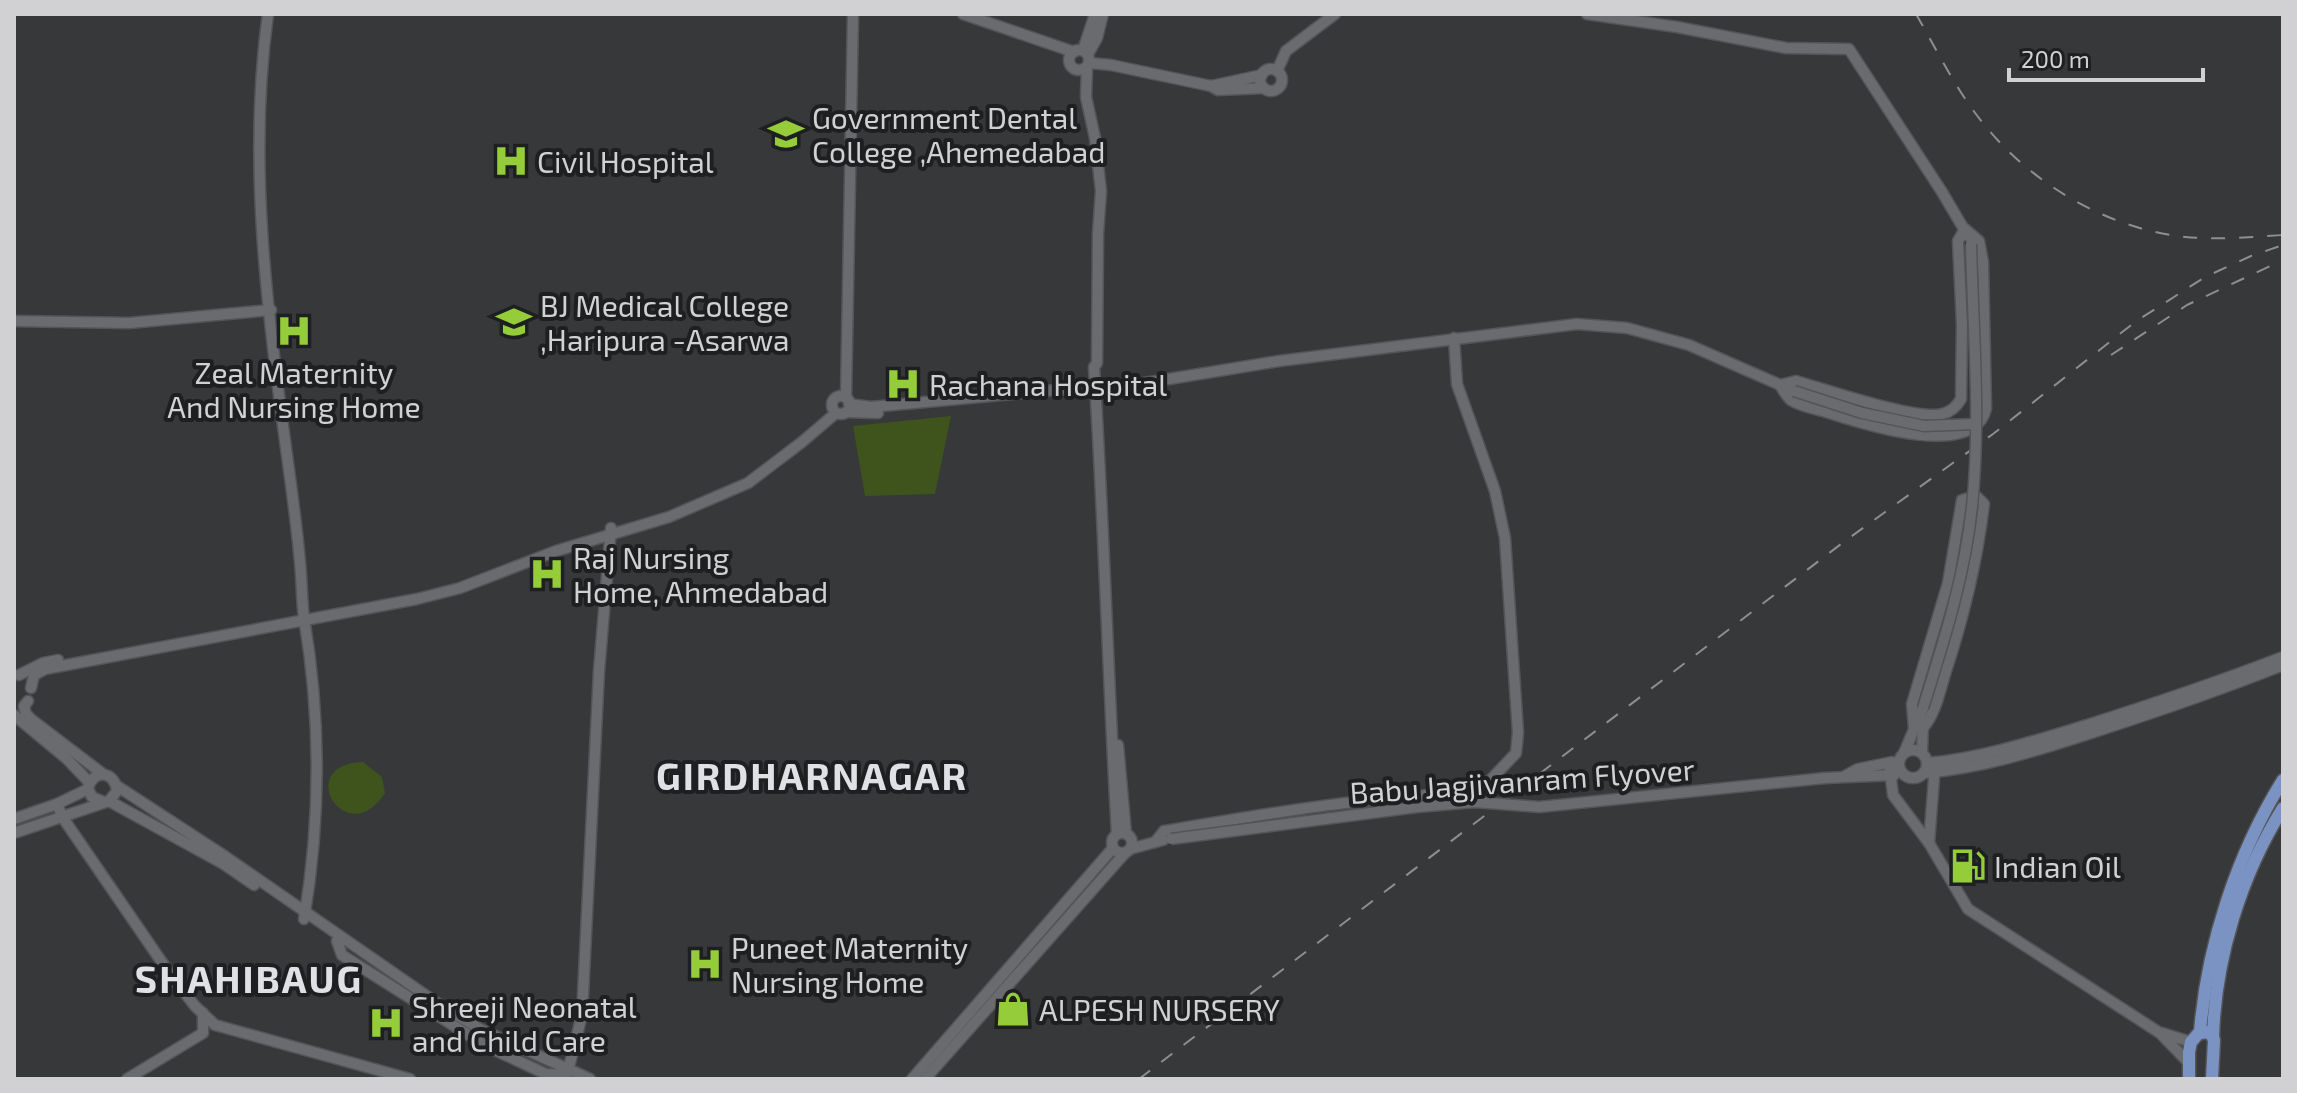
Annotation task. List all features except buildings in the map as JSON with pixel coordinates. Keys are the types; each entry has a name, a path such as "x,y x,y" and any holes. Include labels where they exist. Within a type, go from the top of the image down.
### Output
{"main road":[{"path":"2189,1079 2189,1063 2230,892 2270,801 2283,780"},
{"path":"2212,1079 2216,994 2232,926 2260,851 2283,808"},
{"path":"2195,1037 2208,1033 2213,1038"}],"street":[{"path":"271,14 266,131 270,310 295,511 318,757 314,856 304,916"},
{"path":"841,405 847,14"},
{"path":"841,405 853,14"},
{"path":"963,14 1048,44 1080,59 1218,90 1264,88 1271,91 1280,86 1282,76 1277,71 1267,70 1262,75 1211,86"},
{"path":"918,1078 1126,842 1111,629 1108,490 1097,363 1101,191 1095,138 1080,59 1095,14"},
{"path":"1080,59 1097,38 1103,14"},
{"path":"1277,71 1286,51 1335,14"},
{"path":"1587,14 1786,48 1849,49 1965,229 1971,244 1976,463 1958,596 1918,728"},
{"path":"1262,75 1264,88"},
{"path":"1780,385 1796,381 1904,410 1943,414 1957,406 1961,399 1962,324 1958,241 1965,229"},
{"path":"1780,385 1790,400 1855,422 1896,431 1944,436 1971,429 1984,419 1983,262 1979,241 1965,229"},
{"path":"14,321 129,323 270,310"},
{"path":"590,1079 571,1074 477,1033 337,941 226,857 117,786 112,777 103,774 26,714 24,706 34,675 45,669 306,620 456,582 532,552 668,512 746,478 841,405 871,407 1099,390 1120,384 1126,386 1279,361 1577,324 1627,328 1698,348 1794,391 1862,413 1924,426 1975,424"},
{"path":"1154,842 1164,831 1243,817 1390,799 1471,793 1481,790 1516,753 1518,733 1505,539 1495,491 1457,384 1454,338"},
{"path":"1943,414 1944,436"},
{"path":"1929,843 1928,764 1918,728 1912,704 1948,583 1962,500 1976,496 1984,504 1978,553 1965,611 1933,711 1918,728 1897,759 1890,775 1893,795 1929,843 1968,909 2160,1033 2189,1063"},
{"path":"571,1074 582,1015 599,671 611,530"},
{"path":"16,674 43,663 306,620"},
{"path":"1845,776 1858,778 1904,774 1916,777 1928,764 2018,747 2187,693 2283,657"},
{"path":"1845,776 1858,769 1897,759 1913,749 1928,764 1968,768 2020,755 2151,714 2283,665"},
{"path":"16,674 26,679 31,688"},
{"path":"14,709 28,701"},
{"path":"14,715 67,759 89,786 92,797 222,863 480,1029 571,1074"},
{"path":"1897,759 1904,774"},
{"path":"14,819 57,804 89,786 95,776 103,774"},
{"name":"Babu Jagjivanram Flyover","path":"1126,842 1154,842 1417,807 1475,802 1539,807 1845,776"},
{"path":"14,833 106,802 115,795 117,786"},
{"path":"57,804 63,818 170,974 215,1025 386,1076 410,1079"},
{"path":"1038,944 1113,848 1112,842 1126,842"},
{"path":"203,1013 203,1033"},
{"path":"127,1079 203,1033 228,1029"},
{"path":"2160,1033 2195,1037"}],"green space":[{"path":"951,416 935,494 865,496 853,426"},
{"path":"363,762 382,777 385,793 370,809 355,814 342,810 333,801 328,789 331,776 342,766"}],"railway":[{"path":"1916,14 1958,87 1987,128 2006,149 2051,186 2102,214 2157,232 2185,237 2222,238 2283,235"},
{"path":"1139,1079 1845,541 1993,434 2135,322 2205,277 2283,245"},
{"path":"2111,355 2187,305 2283,260"}],"place":[{"name":"Government Dental College ,Ahemedabad","path":"786,134"},
{"name":"Civil Hospital","path":"511,161"},
{"name":"BJ Medical College ,Haripura -Asarwa","path":"514,322"},
{"name":"Zeal Maternity And Nursing Home","path":"294,331"},
{"name":"Rachana Hospital","path":"903,384"},
{"name":"Raj Nursing Home, Ahmedabad","path":"547,574"},
{"name":"Indian Oil","path":"1968,866"},
{"name":"Puneet Maternity Nursing Home","path":"705,964"},
{"name":"ALPESH NURSERY","path":"1013,1009"},
{"name":"Shreeji Neonatal and Child Care","path":"386,1023"}],"district":[{"name":"GIRDHARNAGAR","path":"812,775"},
{"name":"SHAHIBAUG","path":"249,978"}]}
